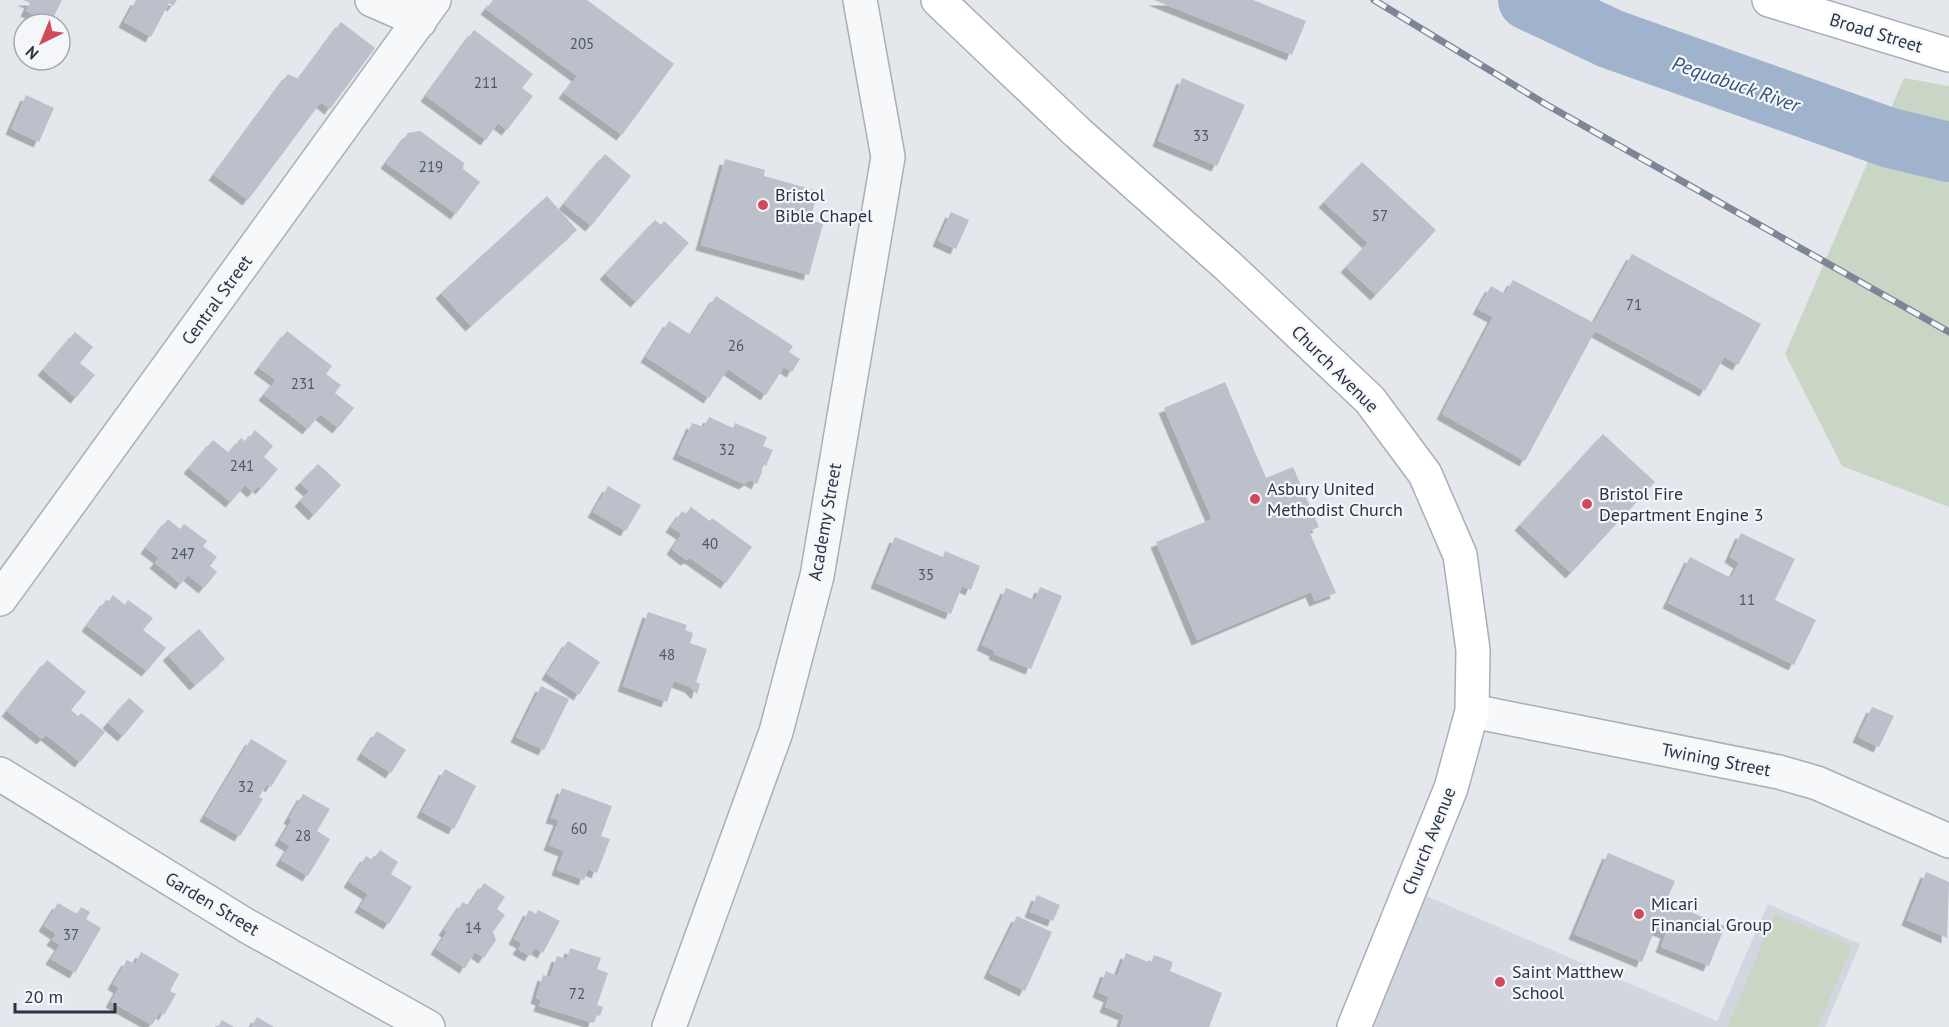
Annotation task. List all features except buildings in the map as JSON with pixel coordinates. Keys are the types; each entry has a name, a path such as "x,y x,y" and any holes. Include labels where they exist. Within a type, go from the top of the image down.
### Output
{"main road":[{"name":"Church Avenue","path":"938,0 1077,132 1228,266 1370,400 1425,474 1460,555 1473,650 1472,711 1451,788 1354,1027"},
{"name":"Broad Street","path":"1769,0 1949,55"}],"street":[{"path":"372,0 427,10"},
{"name":"Academy Street","path":"669,1027 776,732 818,571 888,157 860,0"},
{"name":"Central Street","path":"0,599 427,10"},
{"name":"Twining Street","path":"1472,711 1779,772 1817,783 1949,841"},
{"name":"Garden Street","path":"0,774 247,926 428,1027"}],"shaded area":[{"name":"Saint Matthew School","path":"1410,889 1717,1021 1768,904 1860,944 1825,1027 1354,1027"}],"green space":[{"path":"1904,78 1949,86 1949,507 1842,466 1785,354"},
{"path":"1775,914 1852,946 1818,1027 1727,1027"}],"waterway":[{"name":"Pequabuck River","path":"1528,0 1611,39 1890,138 1949,152"}],"railway":[{"path":"1374,0 1547,105 1949,332"}],"place":[{"name":"Bristol Bible Chapel","path":"763,205"},
{"name":"Asbury United Methodist Church","path":"1255,499"},
{"name":"Bristol Fire Department Engine 3","path":"1587,504"},
{"name":"Micari Financial Group","path":"1639,914"},
{"name":"Saint Matthew School","path":"1500,982"}]}
